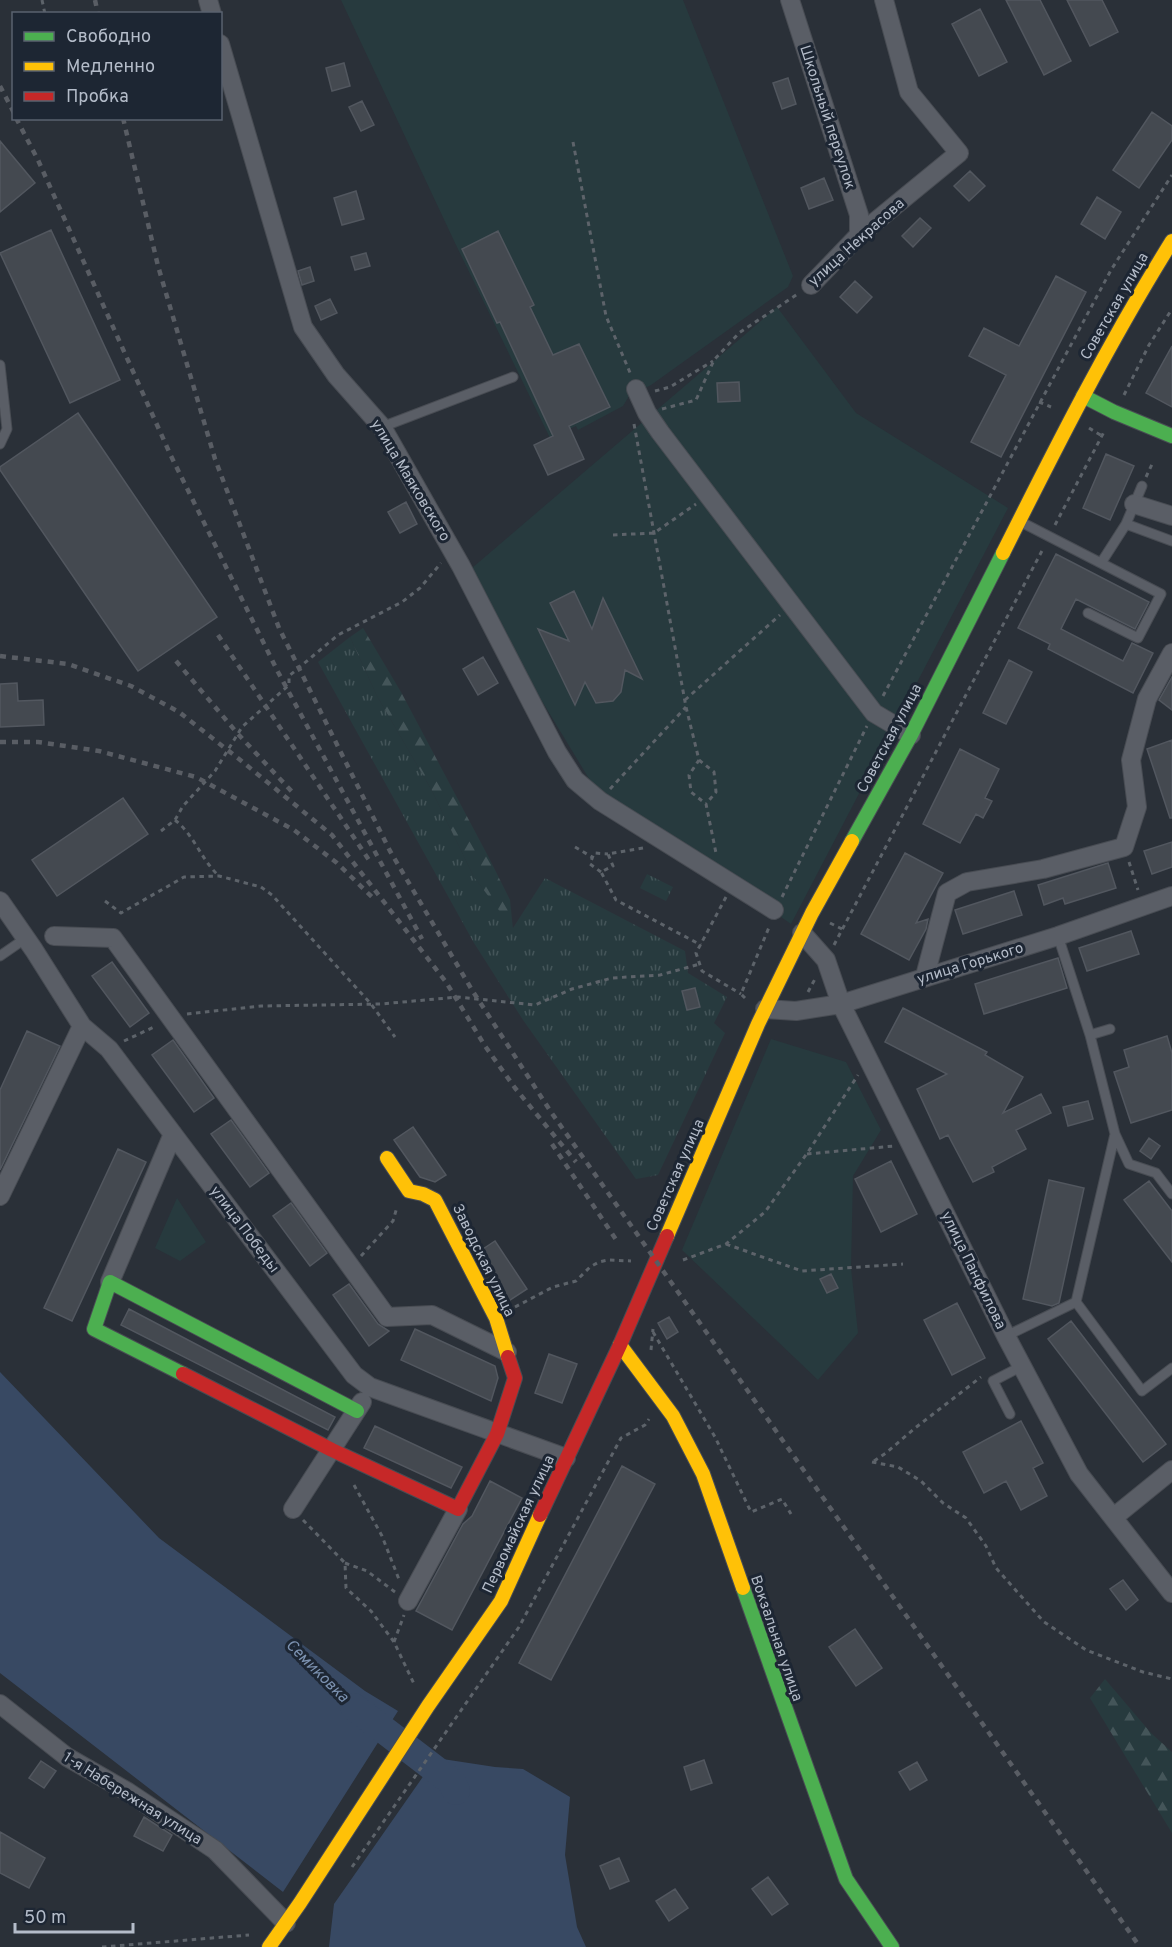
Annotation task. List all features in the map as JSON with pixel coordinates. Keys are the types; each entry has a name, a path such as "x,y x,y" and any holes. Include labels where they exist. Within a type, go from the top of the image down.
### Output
{"main road":[{"name":"Советская улица","path":"656,1260 765,1009 812,913 911,735 1083,396 1136,299 1172,240"},
{"path":"1083,396 1114,412 1172,436"},
{"path":"387,1158 409,1191"},
{"name":"Заводская улица","path":"409,1191 435,1200 450,1226 496,1318 515,1378 497,1434 458,1509"},
{"name":"Первомайская улица","path":"282,1928 378,1784 424,1701 501,1601 620,1345 656,1260"},
{"path":"357,1411 110,1282 94,1329 332,1450 458,1509"},
{"name":"Вокзальная улица","path":"620,1345 673,1416 703,1474 846,1879 891,1947"},
{"path":"269,1947 282,1928"}],"street":[{"name":"Школьный переулок","path":"790,0 859,215 859,235"},
{"name":"улица Некрасова","path":"811,285 859,235 959,153 909,92 884,0"},
{"name":"улица Маяковского","path":"222,51 303,327 336,375 382,427 452,550 557,752 575,780 600,801 776,909"},
{"path":"638,392 647,413 874,712 911,735"},
{"path":"1134,504 1172,516"},
{"path":"925,976 947,893 968,882 1043,868 1124,847 1137,807 1131,760 1147,699 1172,653"},
{"name":"улица Горького","path":"765,1009 796,1011 841,1004 1058,936 1172,896"},
{"name":"улица Победы","path":"0,901 82,1026 109,1049 354,1375 370,1387 566,1458"},
{"name":"улица Панфилова","path":"802,933 826,960 841,1004 868,1060 1006,1336 1079,1474 1172,1593"},
{"path":"54,936 113,938 387,1317 432,1315 507,1352"},
{"path":"0,1196 82,1026"},
{"path":"110,1282 173,1134"},
{"path":"462,1330 496,1318"},
{"path":"293,1509 357,1411 370,1387"},
{"path":"1114,1517 1172,1470"},
{"path":"408,1601 458,1509"},
{"name":"1-я Набережная улица","path":"0,1704 67,1757 128,1792 215,1850 282,1928"}],"lane":[{"path":"0,365 7,429 0,444"},
{"path":"382,427 513,377"},
{"path":"1101,563 1126,524 1142,486"},
{"path":"1019,521 1161,594 1138,638 1088,613"},
{"path":"1126,524 1172,541"},
{"path":"1058,936 1090,1035 1115,1134 1129,1164 1156,1173 1172,1194"},
{"path":"0,956 26,938"},
{"path":"1090,1035 1110,1029"},
{"path":"1115,1134 1076,1302 1142,1391 1172,1368"},
{"path":"1006,1336 1076,1302"},
{"path":"1010,1414 993,1381 1022,1366"}],"path":[{"path":"573,142 606,316 638,392 670,387 714,360"},
{"path":"741,994 776,909 874,712 1111,270 1172,175"},
{"name":"улица Некрасова","path":"647,413 696,400 714,360 739,333 811,285"},
{"path":"796,1011 826,960 1149,345 1171,312"},
{"path":"647,413 633,423 686,707 699,760 714,772 716,792 706,804"},
{"path":"614,535 654,533 709,495"},
{"path":"161,831 175,820 183,806 215,771 242,727 289,685 289,676 338,635 402,602 420,588 452,550"},
{"path":"685,699 792,604"},
{"path":"600,801 686,707"},
{"path":"699,760 689,775 692,792 706,804 727,879 696,953 702,971 746,998 743,1006"},
{"path":"175,820 186,829 207,864 219,876"},
{"path":"1124,847 1143,906"},
{"path":"575,848 592,858"},
{"path":"644,848 608,854 594,853 590,864 601,872 616,900 700,945"},
{"path":"601,872 613,866 608,854"},
{"path":"105,902 121,913 184,877 219,876 261,887 272,895 371,1004 394,1037"},
{"path":"109,1049 189,1014 261,1006 371,1004 459,998 535,1005 572,989 612,978 660,975 700,964"},
{"path":"683,1260 726,1244 765,1212 807,1154 868,1060"},
{"path":"807,1154 911,1144"},
{"path":"351,1266 393,1221 397,1207 409,1191"},
{"path":"726,1244 802,1271 903,1264"},
{"path":"679,1268 688,1249"},
{"path":"496,1318 553,1287 576,1281 590,1267 599,1262 631,1261 627,1271"},
{"path":"650,1354 653,1325"},
{"path":"652,1331 714,1437 752,1512 782,1500 791,1514"},
{"path":"987,1373 872,1462 898,1467 906,1471 921,1481 943,1503 966,1518 986,1546 996,1568 1044,1622 1086,1650 1143,1672 1172,1679"},
{"path":"414,1776 435,1750 519,1627 621,1438 645,1425 651,1415"},
{"path":"351,1479 382,1536 408,1601 394,1642"},
{"path":"293,1509 345,1563 367,1571 408,1601"},
{"path":"345,1563 346,1588 371,1611 394,1642 424,1701"},
{"path":"102,1947 282,1928"}],"green space":[{"path":"341,0 683,0 793,276 788,287 651,385 629,396 623,406 578,430 576,426 550,438"},
{"path":"777,307 856,413 1008,508 791,924 594,787 465,574"},
{"path":"363,628 401,692 510,900 513,929 474,877 431,789 377,696 350,637"},
{"path":"350,637 377,696 431,789 474,877 513,928 545,878 685,951 688,973 727,997 714,1023 725,1033 658,1175 636,1179 523,1020 474,943 318,662"},
{"path":"647,874 673,887 666,901 640,888"},
{"path":"771,1039 846,1062 881,1130 853,1176 851,1268 858,1333 818,1380 682,1250"},
{"path":"177,1198 206,1242 180,1261 155,1248"},
{"path":"1105,1679 1151,1733 1172,1752 1172,1833 1090,1698"}],"water":[{"path":"0,1372 159,1538 365,1691 398,1711 283,1892 0,1673"},
{"path":"436,1758 523,1769 570,1797 565,1855 577,1927 586,1947 329,1947 334,1904"}],"building":[{"path":"1006,0 1040,0 1071,61 1044,75"},
{"path":"1067,0 1102,0 1118,32 1090,46"},
{"path":"980,9 1007,62 979,76 952,24"},
{"path":"344,63 350,86 332,91 326,68"},
{"path":"788,78 796,104 782,109 773,83"},
{"path":"362,101 374,125 361,131 349,107"},
{"path":"1152,112 1172,126 1172,140 1139,188 1113,170"},
{"path":"0,141 35,183 0,212"},
{"path":"970,171 985,186 969,201 954,186"},
{"path":"824,178 833,200 809,209 801,188"},
{"path":"356,191 364,219 342,225 334,198"},
{"path":"1097,197 1121,212 1105,239 1081,224"},
{"path":"920,218 931,228 913,247 902,236"},
{"path":"51,230 120,380 70,403 0,253"},
{"path":"498,231 534,305 530,307 553,355 579,344 610,407 569,426 584,459 548,475 534,445 553,436 500,322 497,323 462,249"},
{"path":"366,253 370,266 355,270 351,257"},
{"path":"310,267 314,281 302,285 298,271"},
{"path":"1056,276 1086,292 1001,457 971,442 1006,375 969,356 984,328 1019,346"},
{"path":"855,281 872,297 857,313 840,297"},
{"path":"330,299 337,313 321,320 315,306"},
{"path":"1172,346 1172,407 1146,393"},
{"path":"739,382 740,401 718,402 717,383"},
{"path":"78,413 217,617 138,671 0,470 0,467"},
{"path":"1106,454 1134,466 1110,520 1083,508"},
{"path":"406,502 417,524 400,533 388,512"},
{"path":"1056,554 1149,602 1135,629 1076,599 1061,629 1123,661 1132,643 1153,653 1133,693 1048,649 1050,644 1018,628"},
{"path":"574,591 592,629 603,598 642,679 625,670 621,692 613,701 596,703 585,682 575,705 538,629 569,641 550,603"},
{"path":"483,657 498,683 478,695 463,669"},
{"path":"1009,660 1032,672 1006,724 983,713"},
{"path":"1172,677 1172,710 1159,700"},
{"path":"17,683 18,701 43,700 44,725 0,727 0,684"},
{"path":"1172,740 1172,818 1170,818 1147,749"},
{"path":"960,749 999,769 985,798 992,801 983,818 976,814 960,843 923,824"},
{"path":"123,798 148,834 57,896 32,860"},
{"path":"1172,842 1172,867 1152,874 1144,851"},
{"path":"905,853 943,873 916,923 928,919 926,929 909,960 861,934"},
{"path":"1108,863 1116,888 1065,904 1063,898 1044,905 1038,885"},
{"path":"1014,891 1022,915 963,934 955,910"},
{"path":"1131,931 1139,954 1087,971 1079,948"},
{"path":"1058,958 1067,988 984,1014 975,984"},
{"path":"112,962 149,1013 130,1027 92,976"},
{"path":"695,988 700,1007 687,1010 682,991"},
{"path":"903,1008 987,1052 985,1055 1023,1077 1003,1113 1041,1094 1051,1113 1016,1130 1026,1149 992,1167 994,1172 973,1182 948,1135 940,1139 917,1089 947,1074 885,1042"},
{"path":"27,1031 60,1046 0,1170 0,1090"},
{"path":"1167,1036 1172,1053 1172,1110 1131,1123 1114,1072 1129,1067 1124,1050"},
{"path":"173,1040 214,1098 194,1112 152,1055"},
{"path":"1088,1101 1093,1119 1068,1126 1063,1107"},
{"path":"231,1120 269,1173 250,1187 211,1134"},
{"path":"413,1127 446,1175 435,1182 420,1177 394,1140"},
{"path":"1149,1138 1160,1146 1151,1159 1140,1151"},
{"path":"118,1149 146,1162 72,1321 44,1308"},
{"path":"891,1161 917,1214 881,1232 855,1179"},
{"path":"1049,1180 1084,1188 1059,1303 1052,1306 1023,1299"},
{"path":"1149,1181 1172,1211 1172,1262 1124,1200"},
{"path":"291,1203 327,1253 310,1266 273,1216"},
{"path":"495,1241 527,1289 507,1302 480,1251"},
{"path":"831,1274 838,1288 827,1293 820,1279"},
{"path":"349,1284 378,1324 389,1331 369,1346 333,1295"},
{"path":"957,1303 985,1358 952,1375 924,1320"},
{"path":"129,1309 335,1417 328,1430 121,1325"},
{"path":"669,1317 678,1332 667,1339 658,1323"},
{"path":"1071,1321 1166,1444 1143,1462 1048,1339"},
{"path":"415,1329 495,1366 498,1378 491,1401 401,1360"},
{"path":"549,1354 577,1364 562,1403 535,1393"},
{"path":"1021,1421 1043,1463 1033,1468 1047,1496 1021,1510 1006,1481 984,1493 963,1452"},
{"path":"375,1426 462,1467 451,1488 364,1448"},
{"path":"622,1466 655,1484 551,1680 519,1663"},
{"path":"490,1481 522,1498 452,1630 416,1611 463,1524 472,1516"},
{"path":"1123,1580 1138,1600 1126,1610 1110,1589"},
{"path":"855,1629 882,1668 856,1686 829,1647"},
{"path":"704,1760 712,1783 691,1790 684,1767"},
{"path":"41,1761 56,1771 44,1788 29,1778"},
{"path":"917,1762 927,1780 910,1790 899,1772"},
{"path":"144,1817 172,1835 163,1851 134,1836"},
{"path":"0,1832 45,1858 29,1888 0,1873"},
{"path":"619,1858 629,1881 610,1889 600,1866"},
{"path":"768,1877 788,1904 772,1915 752,1889"},
{"path":"675,1889 688,1908 669,1921 656,1901"}],"waterway":[{"name":"Семиковка","path":"354,1707 452,1782 456,1791"}],"railway":[{"path":"95,0 98,12"},
{"path":"0,86 12,109"},
{"path":"17,120 38,160 171,456 278,672 422,939"},
{"path":"123,120 158,266 215,459 279,628 390,851 472,990 551,1112 1140,1947"},
{"path":"218,635 371,863"},
{"path":"0,656 68,664 131,686 179,712 332,835 446,982 485,1046 515,1088 576,1162"},
{"path":"176,661 238,734 295,795"},
{"path":"0,742 38,742 99,751 196,777 294,830 337,863 374,899"},
{"path":"552,1144 617,1241"}],"traffic: fast":[{"path":"1083,396 1114,412 1172,436"},
{"path":"852,841 911,735 1003,553"},
{"path":"183,1374 94,1329 110,1282 357,1411"},
{"path":"743,1588 846,1879 892,1947"}],"traffic: slow":[{"path":"1003,553 1105,356 1172,241"},
{"path":"667,1236 758,1024 812,913 852,841"},
{"path":"387,1158 409,1191 435,1200 496,1318 508,1357"},
{"path":"620,1345 673,1416 703,1474 743,1588"},
{"path":"269,1947 428,1706 501,1601 540,1515"}],"traffic: jam":[{"path":"540,1515 620,1345 667,1236"},
{"path":"183,1374 332,1450 458,1509 497,1434 515,1378 508,1357"}]}
